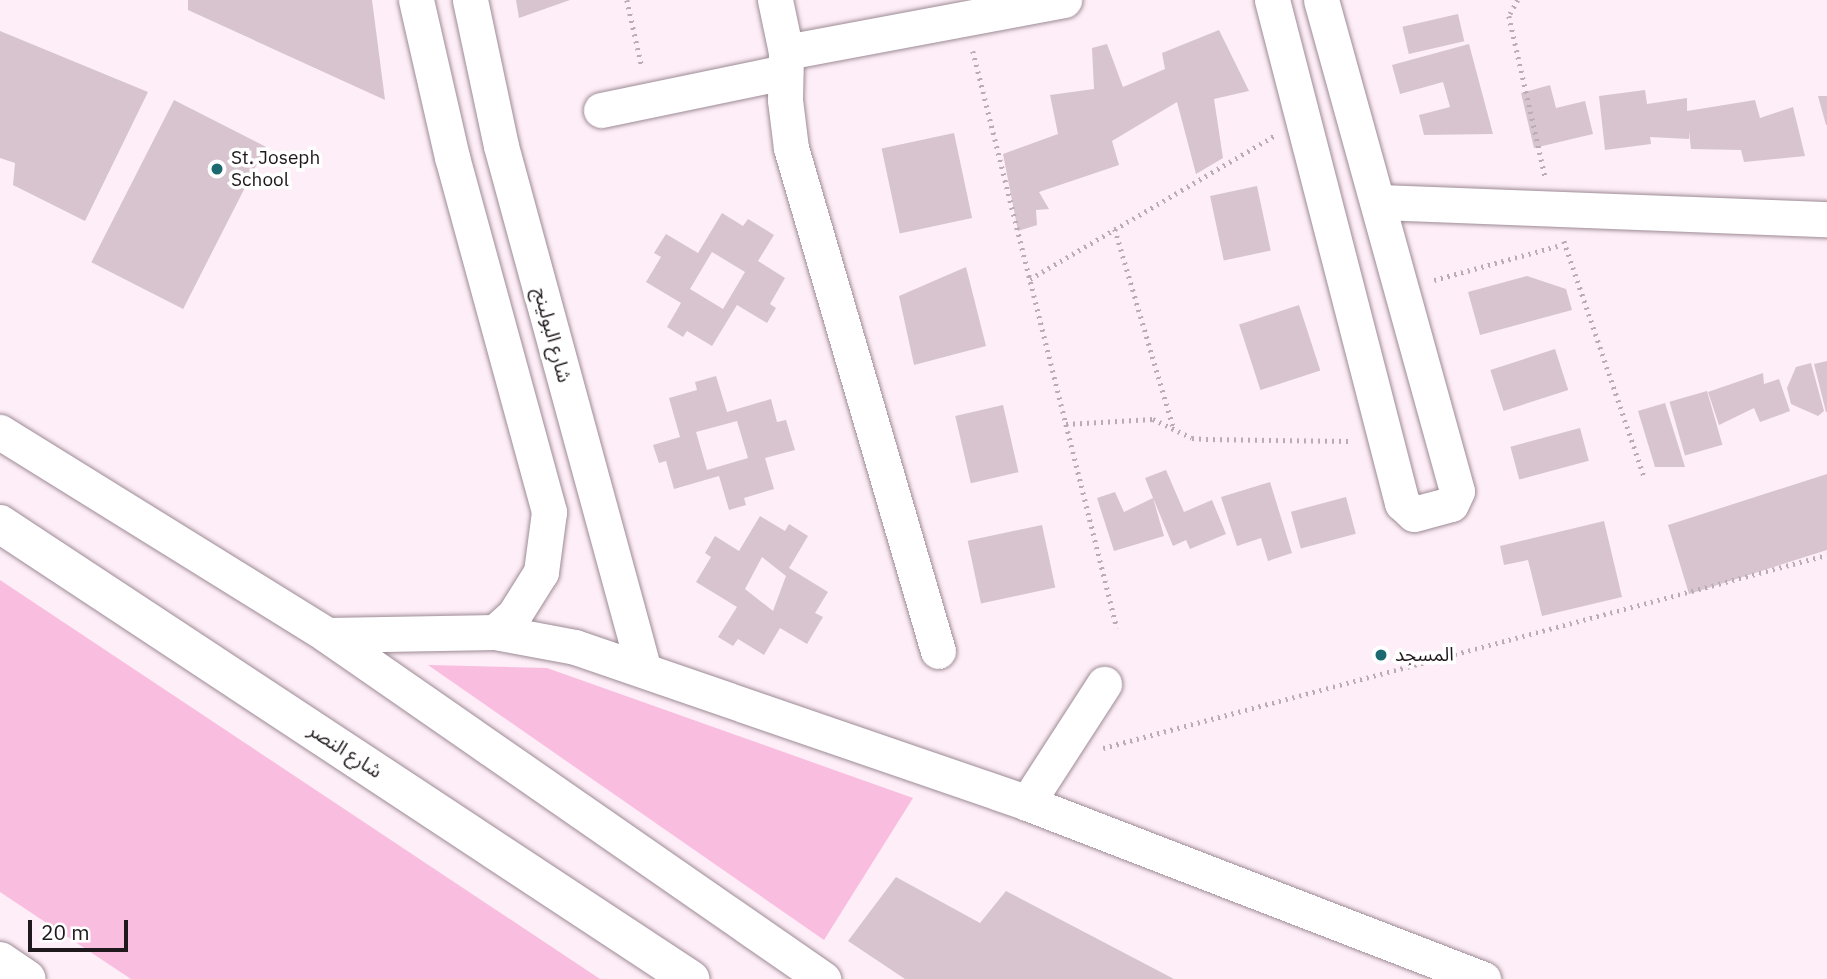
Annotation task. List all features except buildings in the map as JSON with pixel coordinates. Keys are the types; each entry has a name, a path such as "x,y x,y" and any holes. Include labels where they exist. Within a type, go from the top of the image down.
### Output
{"main road":[{"name":"شارع النصر","path":"0,524 690,979"},
{"path":"0,961 27,979"}],"street":[{"path":"416,0 452,157 549,512 541,572 514,615 495,632"},
{"name":"شارع البولينج","path":"470,0 501,146 643,667"},
{"path":"775,0 786,62 792,148 939,651"},
{"path":"601,110 650,102 786,62 965,18 1064,0"},
{"path":"1272,0 1387,441 1408,511 1414,513 1451,504 1457,491 1403,288 1321,0"},
{"path":"1378,202 1827,219"},
{"path":"0,432 327,635 823,979"},
{"path":"327,635 495,632 575,646 643,667 1027,803 1416,965 1483,979"},
{"path":"1027,803 1104,684"}],"path":[{"path":"627,0 650,102"},
{"path":"965,18 1117,628"},
{"path":"1030,279 1303,119"},
{"path":"1115,229 1174,430"},
{"path":"1403,288 1565,244"},
{"path":"1066,424 1153,419 1174,430 1206,439 1387,441"},
{"path":"1055,760 1827,555"}],"shaded area":[{"path":"0,580 600,979 131,979 0,892"},
{"path":"428,665 547,668 913,798 824,940"}],"place":[{"name":"St. Joseph School","path":"217,169"},
{"name":"المسجد","path":"1381,655"}]}
